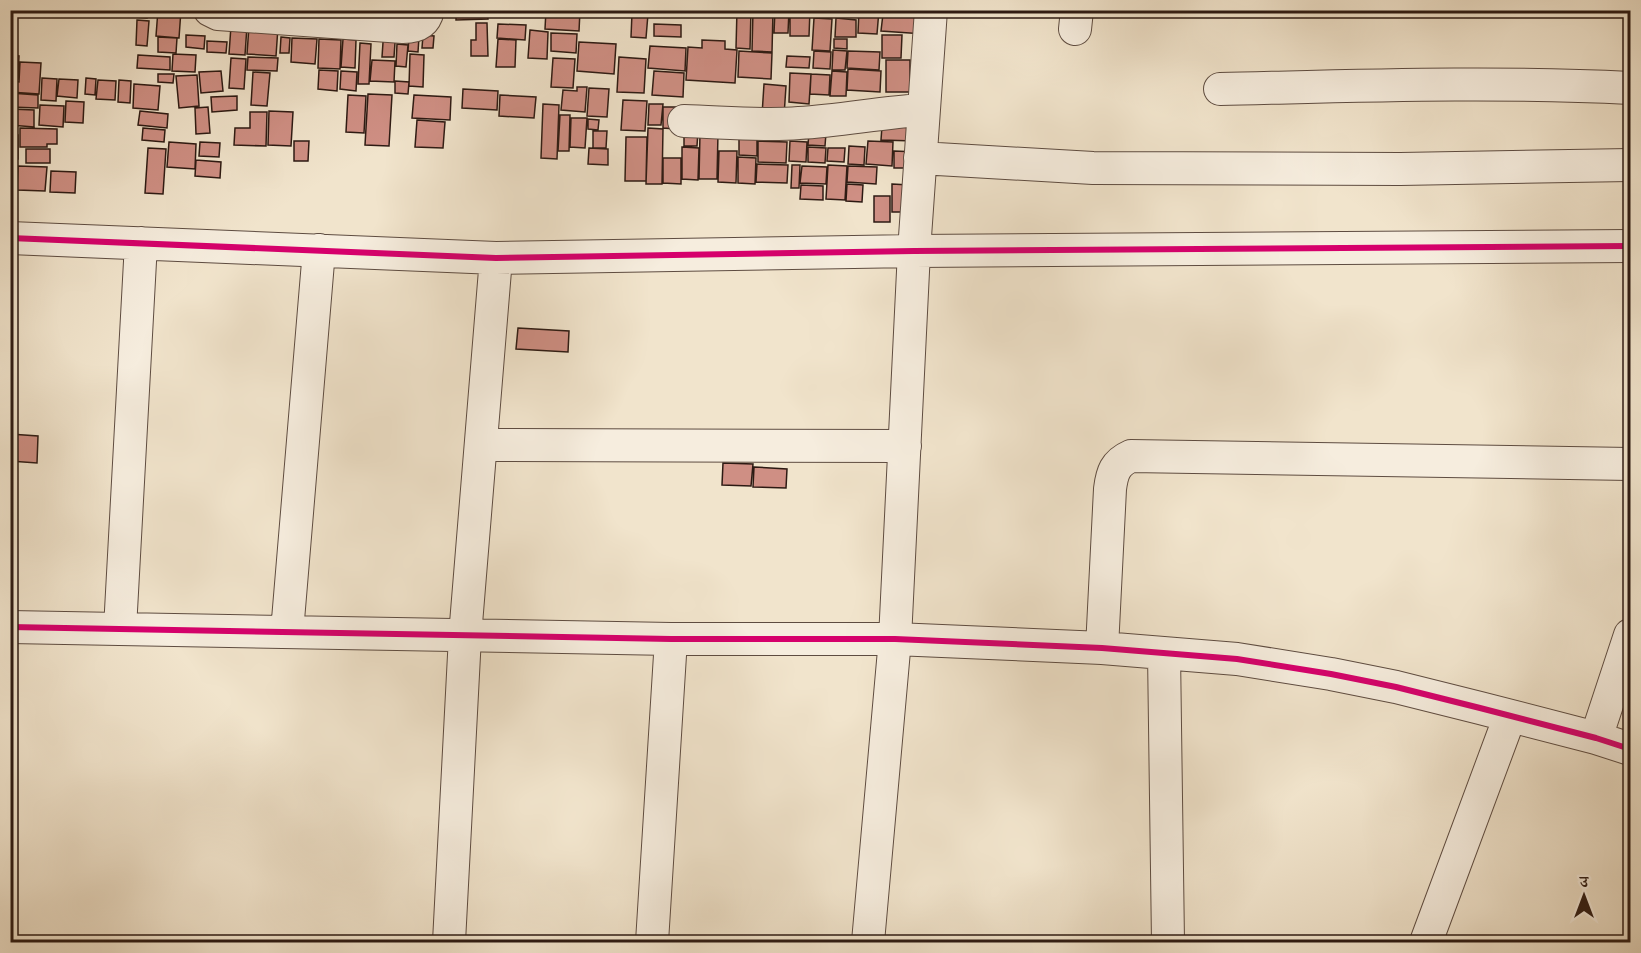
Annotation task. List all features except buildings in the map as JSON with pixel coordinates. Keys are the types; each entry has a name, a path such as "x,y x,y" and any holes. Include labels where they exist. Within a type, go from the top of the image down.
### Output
{"street":[{"path":"210,10 218,14 404,27 414,27 422,23 428,10"},
{"path":"868,942 895,639 914,251 931,10"},
{"path":"1220,89 1399,85 1571,85 1630,88"},
{"path":"684,121 796,124 923,110"},
{"path":"920,158 1093,168 1630,165"},
{"path":"10,238 496,258 914,251 1630,246"},
{"path":"120,629 141,243"},
{"path":"287,632 319,250"},
{"path":"449,942 465,636 496,258"},
{"path":"481,445 904,446"},
{"path":"1102,648 1110,489 1113,471 1121,460 1131,456 1630,464"},
{"path":"10,627 671,639 895,639 1102,648 1237,659 1331,674 1396,687 1596,738 1630,749"},
{"path":"1596,738 1630,635"},
{"path":"652,942 671,639"},
{"path":"1164,653 1168,942"},
{"path":"1426,942 1510,716"}],"cycle path":[{"path":"10,238 496,258 914,251 1630,246"},
{"path":"10,627 671,639 895,639 1102,648 1237,659 1331,674 1480,708 1630,749"}]}
